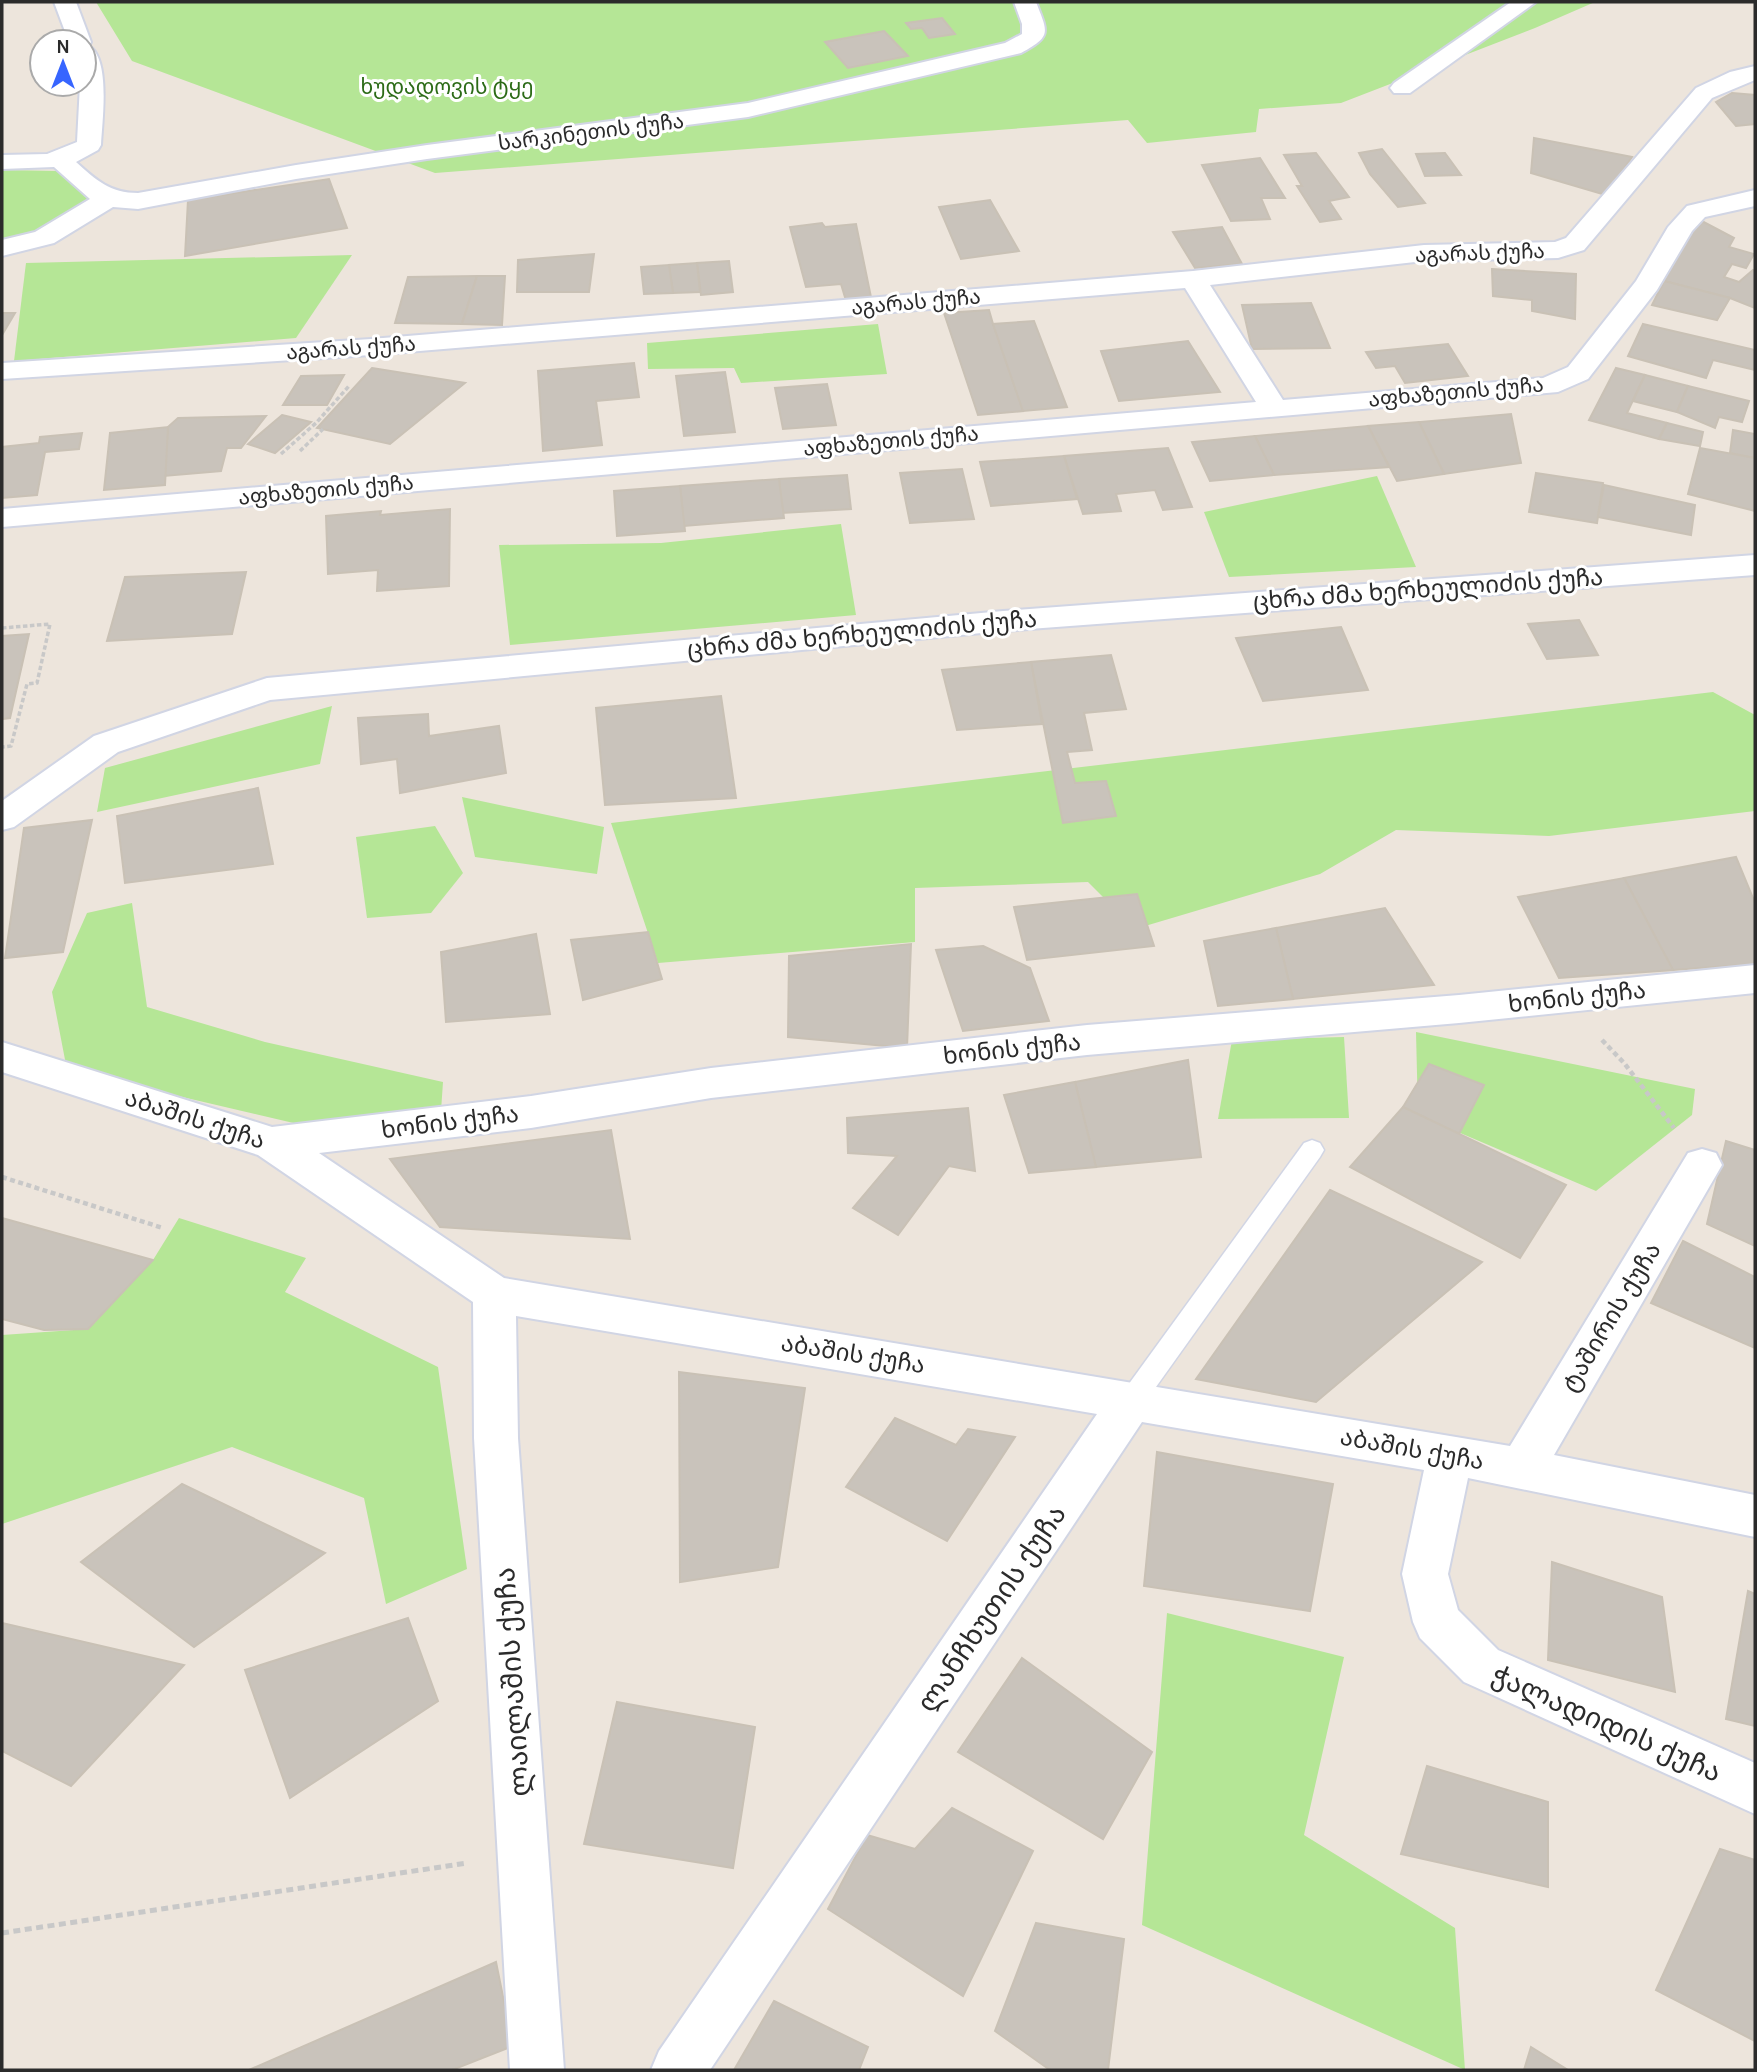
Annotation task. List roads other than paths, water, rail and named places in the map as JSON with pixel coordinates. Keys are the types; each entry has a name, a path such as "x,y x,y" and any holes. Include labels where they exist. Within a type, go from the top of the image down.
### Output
{"street":[{"path":"65,2 75,28"},
{"name":"სარკინეთის ქუჩა","path":"107,199 116,202 138,201 296,172 427,152 748,110 1013,48 1033,37 1033,24 1025,2"},
{"path":"1402,89 1525,2"},
{"name":"აგარას ქუჩა","path":"2,371 371,347 1193,279 1424,253 1542,252 1575,244 1704,93 1738,77 1755,73"},
{"path":"2,162 60,160 79,153 89,145 91,98"},
{"path":"2,248 34,241 64,229 107,199 60,160"},
{"name":"აფხაზეთის ქუჩა","path":"2,518 1548,386 1578,373 1648,284 1681,227 1696,211 1755,198"},
{"path":"1193,279 1251,368 1273,408"},
{"name":"ცხრა ძმა ხერხეულიძის ქუჩა","path":"2,818 106,744 267,689 1003,621 1755,565"},
{"name":"ხონის ქუჩა","path":"272,1143 531,1112 711,1083 1087,1040 1755,979"},
{"name":"აბაშის ქუჩა","path":"2,1057 272,1143 494,1294 1450,1454 1755,1516"},
{"name":"ტაშირის ქუჩა","path":"1521,1469 1702,1165"},
{"name":"ლაილაშის ქუჩა","path":"494,1294 496,1438 537,2070"},
{"name":"ლანჩხუთის ქუჩა","path":"678,2070 1132,1400"},
{"name":"ჭალადიდის ქუჩა","path":"1450,1454 1425,1574 1437,1622 1481,1666 1755,1789"}],"lane":[{"name":"ლანჩხუთის ქუჩა","path":"1132,1400 1312,1150"}],"park label":[{"name":"ხუდადოვის ტყე","path":"447,87"}]}
